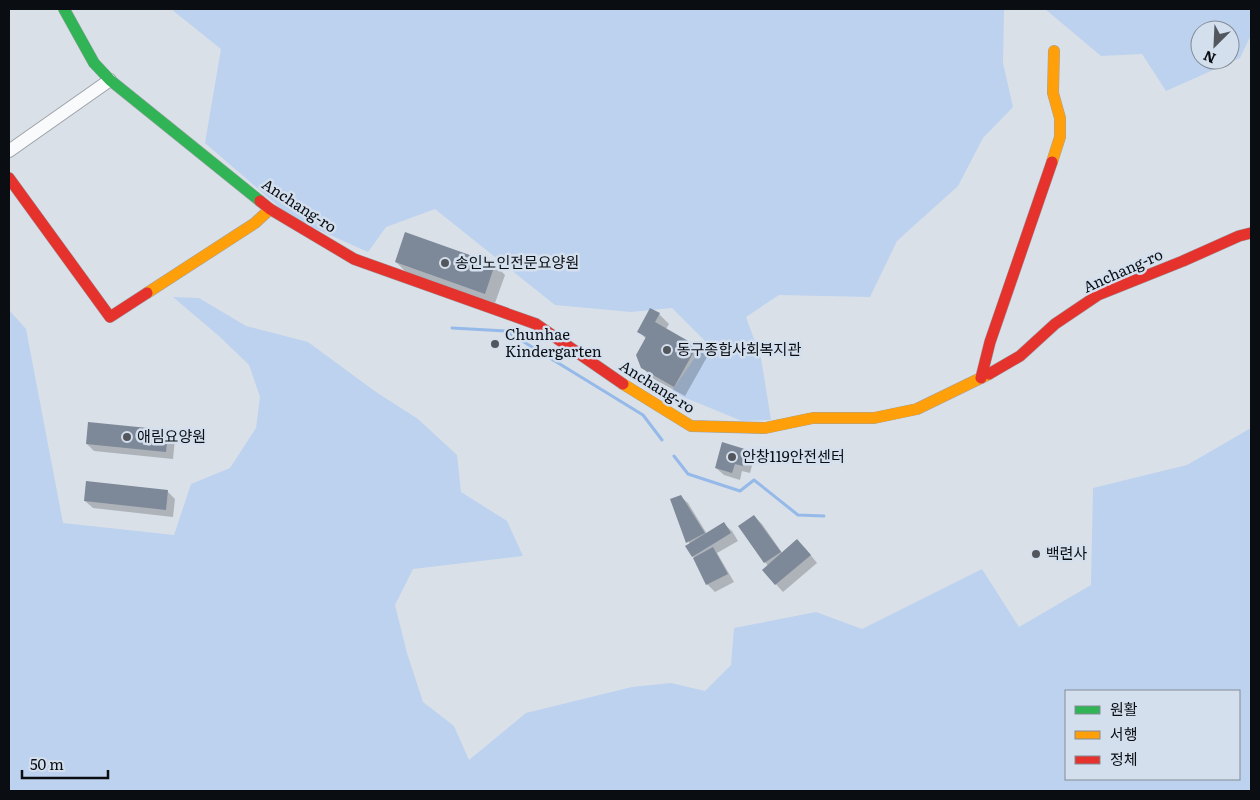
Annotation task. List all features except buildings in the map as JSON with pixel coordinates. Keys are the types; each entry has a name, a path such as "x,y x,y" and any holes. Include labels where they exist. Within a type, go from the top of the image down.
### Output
{"street":[{"name":"Anchang-ro","path":"64,9 105,84 270,209 354,259 536,324 638,395 692,426 765,428 813,418 874,418 917,409 981,378 1020,356 1055,324 1098,295 1239,236 1251,233"},
{"path":"981,378 990,342 1060,137 1060,118 1053,93 1054,51"},
{"path":"9,151 105,84"},
{"path":"9,178 110,317 255,223 270,209"}],"shaded area":[{"path":"171,9 1004,9 1003,63 1013,107 983,138 958,186 897,241 870,297 779,295 746,317 761,358 771,420 742,421 671,392 706,342 672,308 631,312 555,305 435,209 386,227 368,252 292,218 205,143 221,49"},
{"path":"1045,9 1251,9 1251,35 1240,58 1240,20 1190,20 1190,70 1213,70 1166,91 1142,54 1101,56"},
{"path":"173,297 199,298 246,326 308,342 376,392 418,419 457,455 461,492 507,521 523,556 413,569 395,605 407,653 423,702 454,726 469,760 526,713 632,687 671,683 705,691 731,665 734,628 816,612 862,629 982,569 1019,627 1091,585 1093,488 1187,465 1251,428 1251,791 9,791 9,310 26,329 63,523 174,535 191,484 230,468 256,428 260,397 249,365 220,337"}],"waterway":[{"path":"452,328 506,331 643,415 662,440"},
{"path":"674,456 688,474 740,491 754,480 798,515 824,516"}],"traffic: fast":[{"path":"64,9 94,63 110,80 260,201"}],"traffic: slow":[{"path":"1052,162 1060,137 1060,118 1053,93 1054,51"},
{"path":"147,293 255,223 270,209"},
{"path":"623,384 691,426 765,428 813,418 874,418 917,409 989,374"}],"traffic: jam":[{"path":"981,378 990,342 1052,162"},
{"path":"9,178 110,317 147,293"},
{"path":"260,201 270,209 354,259 536,324 623,384"},
{"path":"989,374 1020,356 1055,324 1098,295 1239,236 1251,233"}],"place":[{"name":"송인노인전문요양원","path":"445,263"},
{"name":"Chunhae Kindergarten","path":"495,344"},
{"name":"동구종합사회복지관","path":"667,350"},
{"name":"애림요양원","path":"127,437"},
{"name":"안창119안전센터","path":"732,457"},
{"name":"백련사","path":"1036,554"}]}
